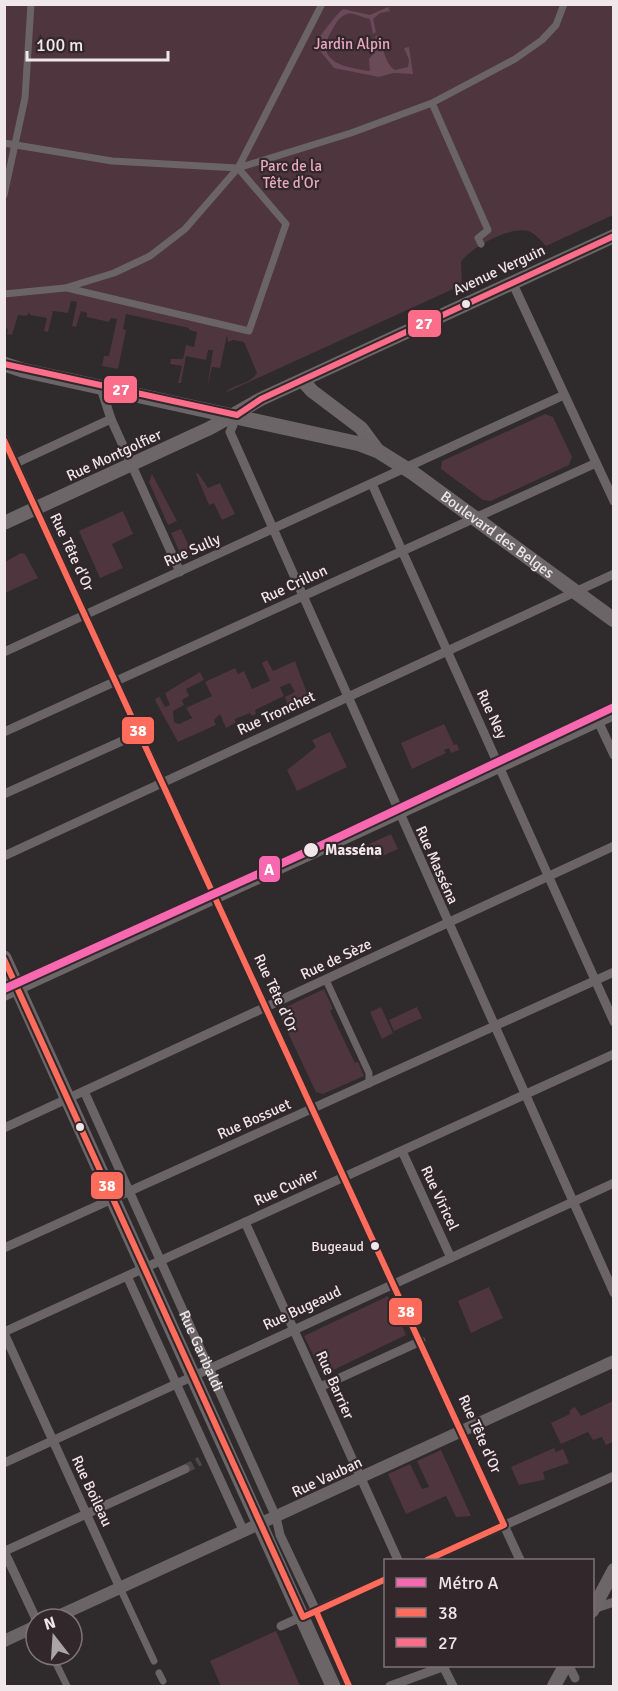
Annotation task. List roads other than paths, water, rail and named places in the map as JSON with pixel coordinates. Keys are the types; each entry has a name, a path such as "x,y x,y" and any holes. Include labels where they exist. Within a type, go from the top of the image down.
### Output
{"main road":[{"name":"Avenue Verguin","path":"237,415 261,399 614,236"},
{"name":"Boulevard des Belges","path":"4,364 22,370 237,415 360,444 378,451 406,468 475,518 567,594 614,620"},
{"name":"Boulevard des Belges","path":"302,380 312,392 361,428 378,451"},
{"name":"Rue Montgolfier","path":"4,524 237,415"},
{"path":"11,991 614,713"},
{"name":"Rue Garibaldi","path":"4,958 11,991 68,1098 261,1524 309,1614 333,1686"},
{"path":"594,1608 613,1575"},
{"path":"554,1686 566,1667"}],"street":[{"path":"4,195 25,99 31,4"},
{"path":"4,294 65,288 114,273 150,256 192,222 238,168 322,4"},
{"path":"4,143 112,161 238,168 351,133 432,103 515,59 542,40 556,25 564,4"},
{"path":"432,103 488,231 478,238 481,244"},
{"path":"65,288 249,331 286,224 238,168"},
{"path":"512,282 614,501"},
{"path":"100,385 111,419 180,572"},
{"path":"406,468 564,395"},
{"name":"Rue Masséna","path":"237,415 230,432 272,530 447,925 614,1293"},
{"path":"16,463 111,419"},
{"name":"Rue Tête d'Or","path":"4,439 520,1559"},
{"name":"Rue Crillon","path":"4,732 596,463"},
{"name":"Rue Sully","path":"4,652 406,468"},
{"name":"Rue Ney","path":"372,484 614,1022"},
{"name":"Rue Tronchet","path":"4,856 614,574"},
{"path":"598,721 614,755"},
{"path":"4,794 140,733"},
{"name":"Rue de Sèze","path":"4,1128 614,846"},
{"name":"Rue Bossuet","path":"4,1248 614,972"},
{"path":"326,980 369,1073 369,1084"},
{"name":"Rue Cuvier","path":"4,1333 614,1054"},
{"name":"Rue Garibaldi","path":"84,1091 276,1517 280,1535 309,1614"},
{"name":"Rue Viricel","path":"402,1151 451,1258"},
{"name":"Rue Bugeaud","path":"4,1462 614,1183"},
{"name":"Rue Barrier","path":"245,1222 398,1559"},
{"path":"127,1276 244,1532"},
{"name":"Rue Boileau","path":"4,1333 154,1661"},
{"path":"320,1388 421,1341"},
{"name":"Rue Vauban","path":"81,1607 614,1361"},
{"path":"200,1461 209,1457"},
{"path":"31,1607 5,1551 185,1468"},
{"path":"429,1559 614,1476"},
{"path":"281,1626 384,1580"},
{"path":"594,1610 614,1602"},
{"path":"4,1641 24,1632"},
{"path":"58,1667 67,1686"},
{"path":"390,1686 441,1667"},
{"path":"444,1667 453,1686"},
{"path":"568,1667 575,1678"},
{"path":"159,1673 163,1681"}],"tunnel":[{"path":"185,1469 200,1461"}],"metro line":[{"name":"A","path":"4,989 322,845 614,707"}],"place":[{"name":"Masséna","path":"311,850"},
{"name":"Bugeaud","path":"375,1246"}],"park label":[{"name":"Jardin Alpin","path":"352,44"},
{"name":"Parc de la Tête d'Or","path":"291,174"}]}
